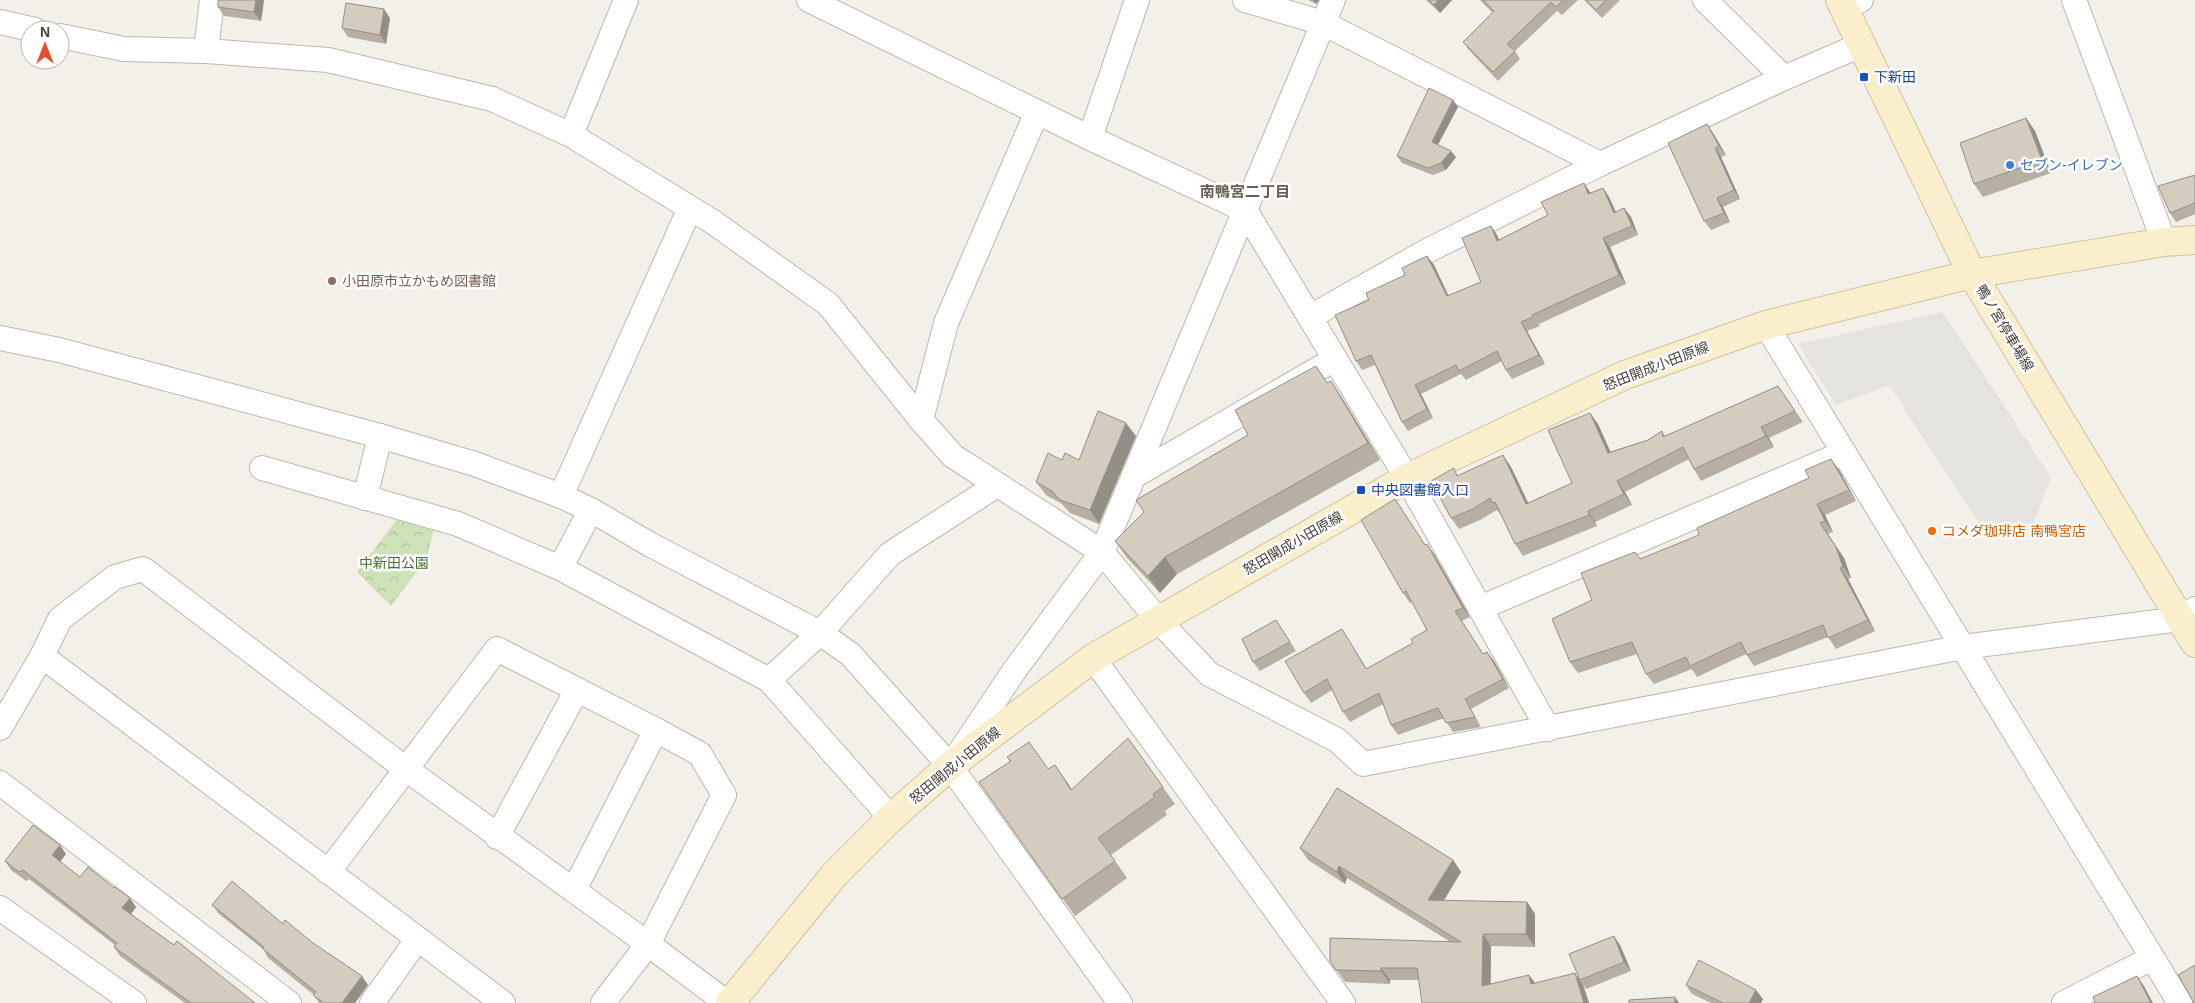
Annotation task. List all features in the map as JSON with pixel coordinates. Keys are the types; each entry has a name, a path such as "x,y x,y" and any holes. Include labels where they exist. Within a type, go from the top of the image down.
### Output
{"main road":[{"name":"鴨ノ宮停車場線","path":"1848,2 1863,44 1972,274 2188,614 2195,643"},
{"name":"怒田開成小田原線","path":"728,1003 835,874 891,818 950,766 1093,658 1407,478 1625,375 1766,325 1972,274 2164,242 2195,240"}],"street":[{"path":"206,51 212,0"},
{"path":"571,135 626,0"},
{"path":"809,0 1090,138 1245,210 1407,478 1548,729"},
{"path":"1090,138 1137,0"},
{"path":"1245,0 1323,23 1502,112 1600,164"},
{"path":"950,766 1014,671 1102,552 1333,0"},
{"path":"1705,0 1784,78"},
{"path":"2074,0 2164,242"},
{"path":"0,22 20,26"},
{"path":"70,38 124,49 206,51 328,60 492,99 571,135 690,208 828,304 921,420 953,456 1102,552 1158,620 1209,674 1337,740 1363,764 1962,647 2188,614"},
{"path":"1310,317 1427,251 1600,164 1784,78 1863,44"},
{"path":"921,420 946,323 1037,112"},
{"path":"561,496 690,208"},
{"path":"1766,325 2180,1003"},
{"path":"0,338 59,350 380,436 474,464 561,496 591,510 651,546 820,633 850,654 950,766 1120,1003"},
{"path":"1134,476 1335,359"},
{"path":"365,498 380,436"},
{"path":"1480,608 1844,453"},
{"path":"262,468 458,524 560,568 770,680 891,818"},
{"path":"770,680 820,633 890,554 997,485"},
{"path":"560,568 591,510"},
{"path":"0,728 42,656 60,619 115,577 143,569 497,837 574,890 728,1003"},
{"path":"328,872 497,649 700,754 724,795 648,944 603,1003"},
{"path":"42,656 503,1003"},
{"path":"1093,658 1342,1003"},
{"path":"497,837 577,690"},
{"path":"574,890 656,730"},
{"path":"0,783 289,1003"},
{"path":"0,908 134,1003"},
{"path":"372,1003 417,940"},
{"path":"2064,1003 2152,958"}],"green space":[{"name":"中新田公園","path":"400,515 435,524 427,558 391,606 357,572"}],"shaded area":[{"path":"1942,312 2051,477 2031,530 1984,531 1889,385 1836,405 1798,344"}],"building":[{"path":"218,0 256,0 254,12 218,7"},
{"path":"1429,0 1438,0 1434,5"},
{"path":"1483,0 1563,0 1556,7 1551,2 1507,44 1515,51 1493,72 1463,42 1494,11"},
{"path":"1586,0 1606,0 1596,10"},
{"path":"346,3 384,9 380,35 342,28"},
{"path":"1429,88 1453,100 1432,142 1451,151 1441,163 1428,168 1397,156"},
{"name":"セブン-イレブン","path":"2026,118 2042,160 1974,184 1960,143"},
{"path":"1707,124 1719,146 1715,148 1734,190 1717,198 1724,213 1704,221 1668,143"},
{"path":"2195,175 2195,203 2170,213 2158,186"},
{"path":"1584,183 1588,194 1603,188 1614,213 1624,208 1632,226 1603,238 1619,275 1532,315 1533,317 1521,322 1539,355 1506,370 1497,351 1459,371 1456,365 1415,385 1427,409 1402,422 1371,355 1356,361 1335,315 1369,300 1366,293 1405,275 1402,268 1427,256 1447,296 1481,282 1462,238 1491,226 1497,241 1548,215 1541,202"},
{"path":"1316,366 1327,383 1331,381 1368,443 1165,557 1148,576 1115,541 1144,512 1136,500 1248,435 1235,410"},
{"path":"1778,386 1795,411 1761,427 1766,436 1694,469 1683,447 1617,481 1624,494 1588,511 1589,515 1515,544 1495,502 1492,503 1490,498 1473,509 1451,518 1431,481 1454,468 1457,476 1503,455 1526,504 1572,483 1548,430 1590,413 1608,453 1648,440 1662,431 1663,437"},
{"path":"1098,411 1126,423 1090,510 1060,500 1052,491 1036,482 1048,453 1062,460 1065,453 1079,460"},
{"path":"1831,459 1849,490 1817,504 1825,521 1820,523 1836,547 1843,567 1840,568 1868,620 1828,638 1823,625 1747,655 1741,642 1690,666 1686,657 1646,674 1632,642 1570,662 1552,619 1592,600 1581,573 1635,552 1640,559 1699,535 1697,528 1809,478 1805,470"},
{"path":"1395,499 1425,545 1427,544 1463,608 1455,611 1483,654 1487,652 1503,679 1465,699 1475,717 1446,723 1438,708 1391,725 1379,693 1343,712 1327,679 1304,693 1285,661 1342,629 1366,669 1413,643 1411,639 1427,630 1406,591 1403,593 1361,520"},
{"path":"1276,620 1290,642 1253,662 1242,639"},
{"path":"1128,738 1163,787 1153,794 1155,797 1098,838 1115,861 1062,899 979,782 1011,761 1007,757 1029,742 1048,769 1055,765 1071,790"},
{"path":"1337,788 1453,860 1428,900 1527,902 1526,934 1483,934 1482,986 1529,975 1531,984 1575,973 1584,1003 1422,1003 1417,968 1381,968 1381,971 1336,970 1330,961 1330,938 1461,942 1339,866 1337,872 1300,848"},
{"path":"33,825 60,845 52,855 80,877 88,867 130,898 122,908 174,945 177,941 255,1003 191,1003 114,947 117,943 23,870 19,872 5,861"},
{"path":"232,881 283,924 285,920 313,943 362,976 342,1003 324,1003 313,995 316,992 212,905"},
{"path":"1614,936 1624,962 1580,980 1569,954"},
{"path":"1699,960 1756,990 1749,1003 1723,1003 1686,985"},
{"path":"2195,965 2195,1003 2194,1003 2178,975"},
{"path":"2137,976 2151,1003 2095,1003 2093,997"},
{"path":"1675,997 1675,1003 1629,1003 1629,1000"}],"place":[{"name":"下新田","path":"1864,77"},
{"name":"セブン-イレブン","path":"2010,165"},
{"name":"小田原市立かもめ図書館","path":"332,281"},
{"name":"中央図書館入口","path":"1361,490"},
{"name":"コメダ珈琲店 南鴨宮店","path":"1932,531"}],"district":[{"name":"南鴨宮二丁目","path":"1245,192"}]}
